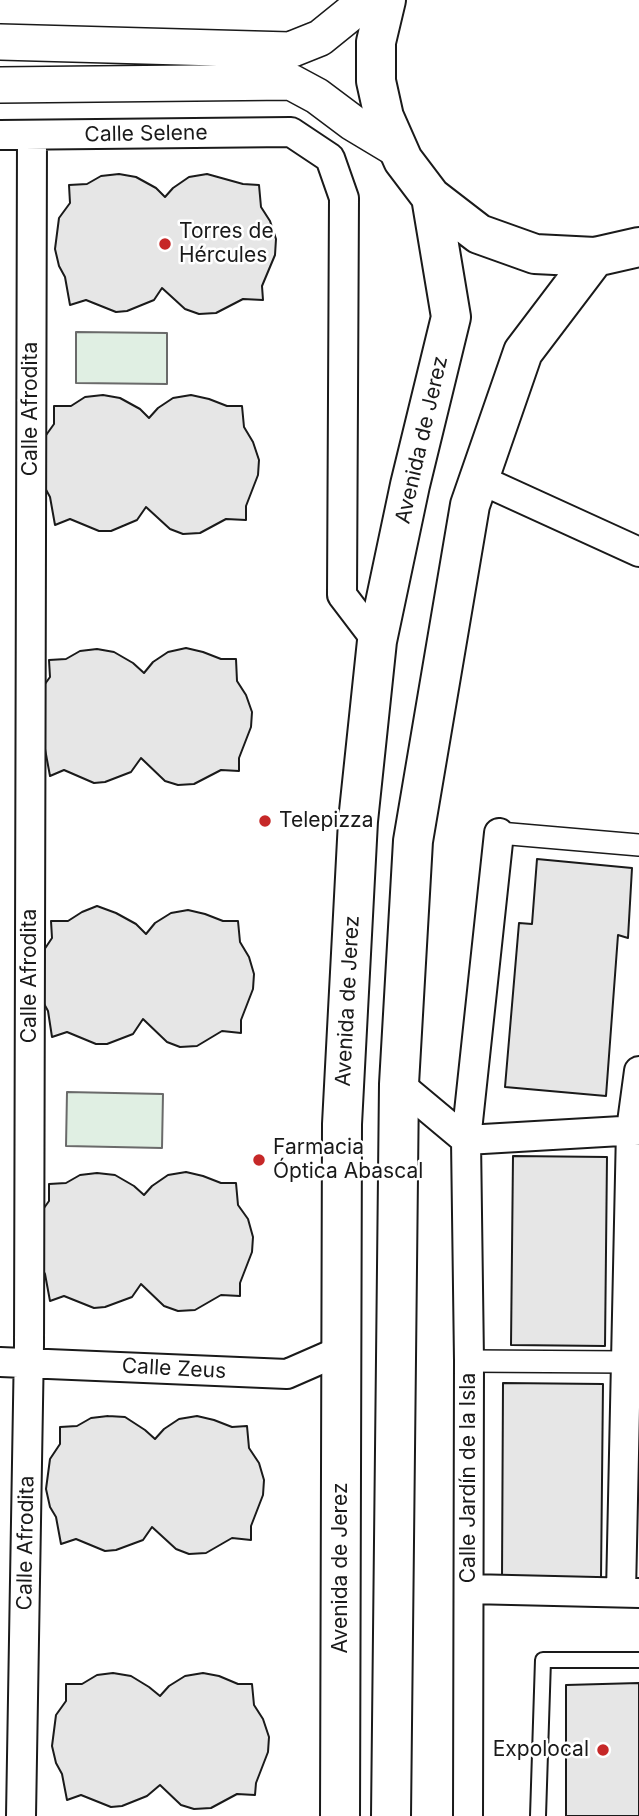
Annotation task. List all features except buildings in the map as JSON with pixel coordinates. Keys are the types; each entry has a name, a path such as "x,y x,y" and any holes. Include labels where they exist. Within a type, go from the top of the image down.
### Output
{"main road":[{"path":"386,0 376,42 376,81 384,117 402,160 431,197 479,233 535,254 594,257 639,247"},
{"name":"Avenida de Jerez","path":"340,1816 342,1124 358,821 377,641 410,485 451,317 431,197"},
{"path":"391,1816 399,1084 413,841 470,505 523,352 594,257"}],"street":[{"path":"0,42 290,50 320,38 367,0"},
{"path":"0,85 291,82 317,96 353,123 398,150"},
{"name":"Calle Selene","path":"0,135 291,132 330,158 344,198 342,595 377,641"},
{"name":"Calle Afrodita","path":"21,1816 29,1363 32,135"},
{"path":"479,479 639,552"},
{"path":"499,833 639,845"},
{"name":"Calle Jardín de la Isla","path":"468,1816 469,1361 466,1140 499,833"},
{"path":"469,1590 630,1593 635,1130 639,1071"},
{"path":"399,1084 466,1140 635,1130"},
{"name":"Calle Zeus","path":"0,1362 287,1374 342,1350"},
{"path":"469,1361 633,1362"}],"lane":[{"path":"538,1816 543,1660 639,1660"}],"green space":[{"path":"76,332 167,333 167,384 76,383"},
{"path":"67,1092 163,1094 162,1148 66,1146"}],"place":[{"name":"Torres de Hércules","path":"165,244"},
{"name":"Telepizza","path":"265,821"},
{"name":"Farmacia Óptica Abascal","path":"259,1160"},
{"name":"Expolocal","path":"603,1750"}]}
